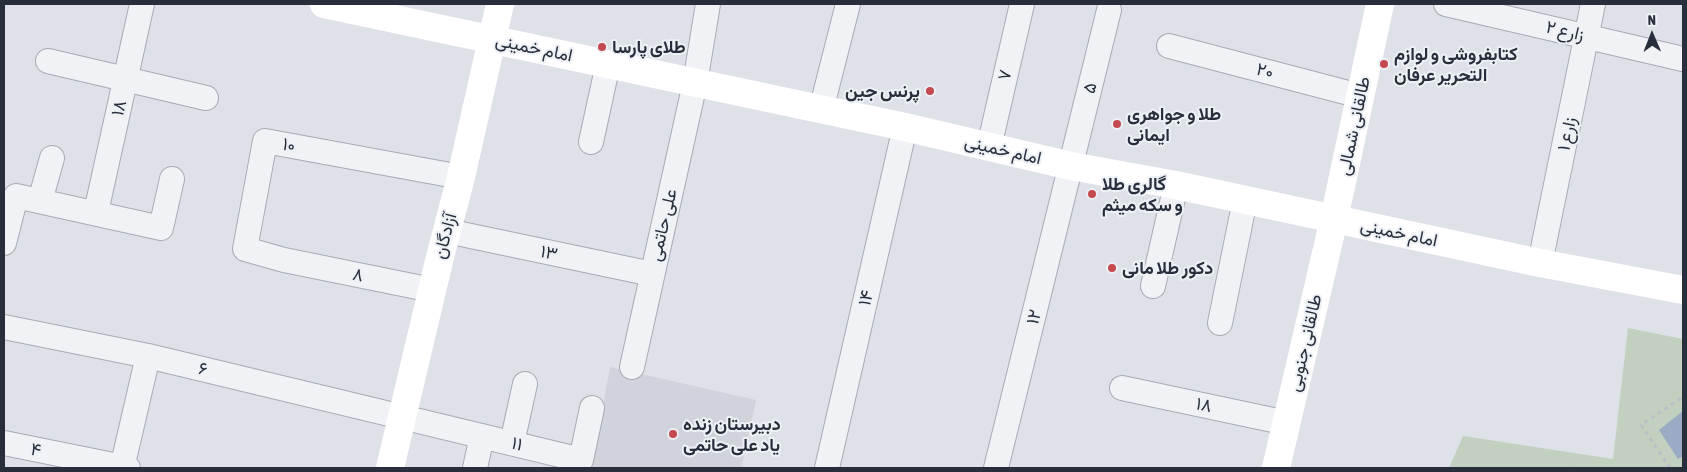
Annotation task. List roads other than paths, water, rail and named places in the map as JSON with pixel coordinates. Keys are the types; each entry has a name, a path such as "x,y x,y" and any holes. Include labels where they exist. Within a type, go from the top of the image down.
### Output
{"main road":[{"name":"امام خمینی","path":"324,4 905,127 1071,166 1176,185 1540,263 1683,290"},
{"name":"آزادگان","path":"390,468 446,231 461,177 500,4"},
{"name":"طالقانی شمالی","path":"1334,219 1380,4"},
{"name":"طالقانی جنوبی","path":"1276,468 1334,219"}],"street":[{"name":"۱۸","path":"96,212 142,4"},
{"name":"علی حاتمی","path":"632,367 695,83 708,4"},
{"path":"821,110 848,4"},
{"name":"۷","path":"989,147 1022,4"},
{"name":"زارع ۲","path":"1446,4 1683,59"},
{"name":"زارع ۱","path":"1540,263 1594,4"},
{"name":"۵","path":"1071,166 1109,10"},
{"name":"۲۰","path":"1169,46 1360,96"},
{"path":"48,61 206,98"},
{"path":"591,142 608,64"},
{"name":"۱۴","path":"826,468 905,127"},
{"name":"۱۰","path":"284,260 245,249 265,141 461,177"},
{"path":"40,201 52,158"},
{"name":"۱۲","path":"996,468 1071,166"},
{"path":"4,243 16,196 96,212 161,228 172,179"},
{"path":"1153,286 1176,185"},
{"path":"1220,323 1245,200"},
{"name":"۱۳","path":"446,231 652,274"},
{"name":"۸","path":"284,260 432,290"},
{"name":"۶","path":"4,327 148,356 402,416"},
{"path":"124,468 148,356"},
{"path":"512,443 525,384"},
{"name":"۱۸","path":"1122,388 1287,423"},
{"name":"۱۱","path":"402,416 512,443 536,459 581,460 592,408"},
{"path":"475,468 482,436"},
{"name":"۴","path":"4,443 124,468"}],"water":[{"path":"1683,411 1683,456 1678,459 1659,430"}],"place":[{"name":"طلای پارسا","path":"602,47"},
{"name":"کتابفروشی و لوازم التحریر عرفان","path":"1384,64"},
{"name":"پرنس جین","path":"930,91"},
{"name":"طلا و جواهری ایمانی","path":"1117,124"},
{"name":"گالری طلا و سکه میثم","path":"1092,194"},
{"name":"دکور طلا مانی","path":"1112,268"},
{"name":"دبیرستان زنده یاد علی حاتمی","path":"673,434"}]}
